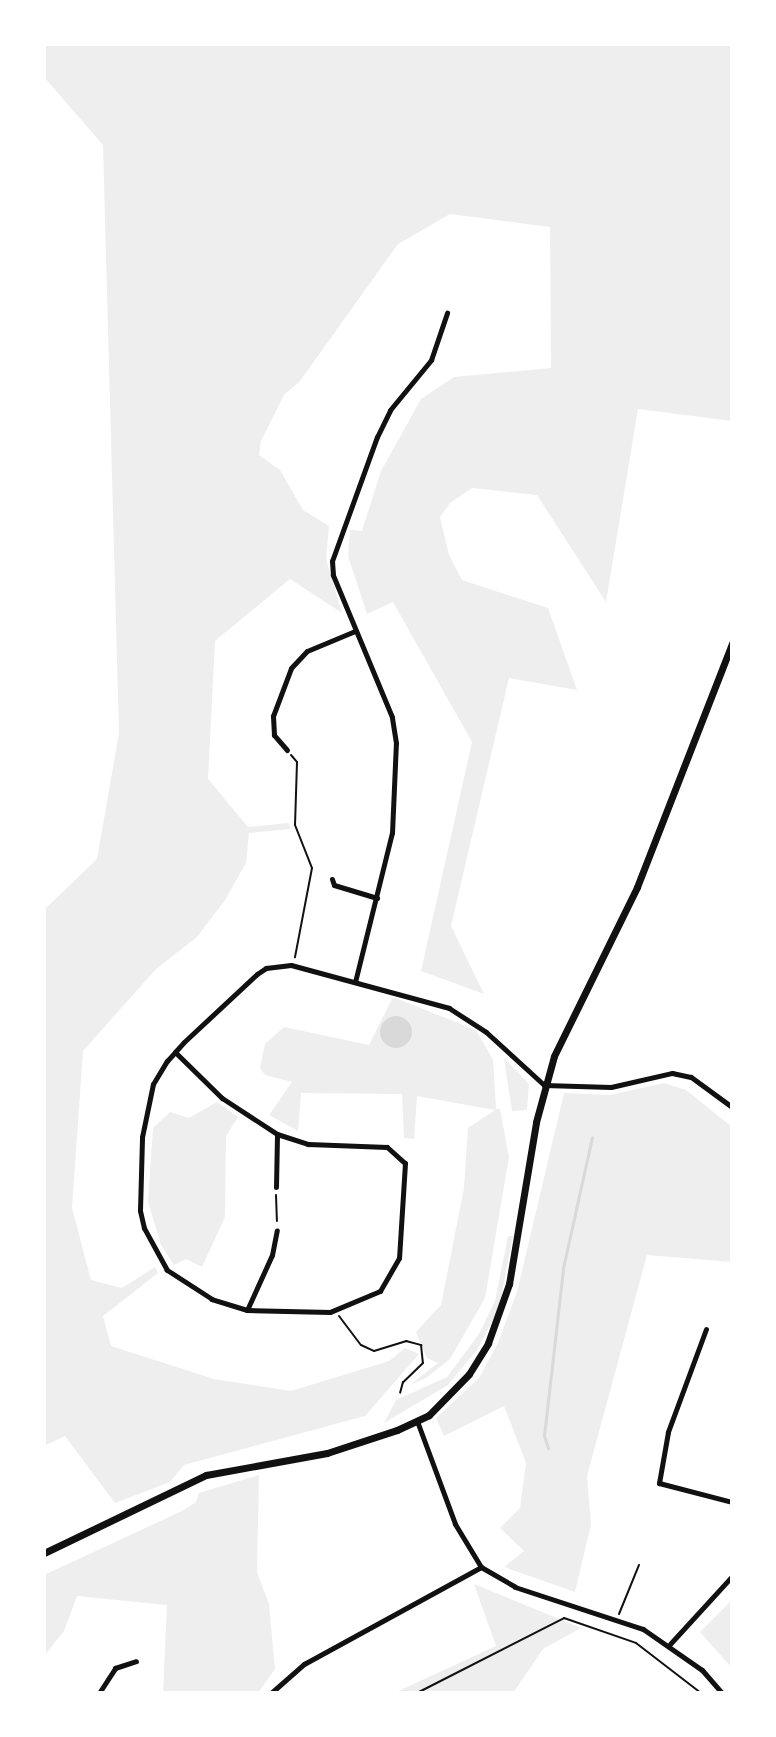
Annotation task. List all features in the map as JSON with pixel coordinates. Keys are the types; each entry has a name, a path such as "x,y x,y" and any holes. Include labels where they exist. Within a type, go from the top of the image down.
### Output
{"street":[{"path":"355,982 395,814 395,731 333,575 336,546 382,425 431,360 447,313"},
{"path":"287,750 274,735 273,716 291,668 314,646 355,631"},
{"path":"44,1553 206,1475 327,1453 417,1420 445,1401 469,1374 500,1314 544,1085 570,1020 637,887 732,643"},
{"path":"332,879 334,885 377,898"},
{"path":"175,1052 222,1098 277,1134 308,1144 375,1145 397,1152 405,1163 399,1258 389,1281 365,1301 330,1312 247,1310 185,1286 167,1270 144,1228 142,1137 153,1084 175,1052 257,974 291,965 449,1008 486,1032 544,1085 611,1087 672,1073 691,1077 732,1107"},
{"path":"276,1187 277,1134"},
{"path":"247,1310 272,1255 277,1230"},
{"path":"706,1329 668,1432 659,1483 732,1502"},
{"path":"417,1420 455,1524 481,1567 515,1587 617,1619 670,1644 722,1693"},
{"path":"271,1693 304,1664 481,1567"},
{"path":"670,1644 732,1576"},
{"path":"99,1693 115,1668 136,1661"}],"path":[{"path":"287,750 297,762 295,825 312,868 291,965"},
{"path":"276,1187 277,1230"},
{"path":"326,1317 338,1315 361,1345 374,1351 406,1341 421,1345 423,1363 403,1382 400,1393"},
{"path":"617,1619 639,1565"},
{"path":"417,1693 564,1618 636,1643 701,1693"}],"shaded area":[{"path":"44,44 732,44 732,421 638,409 606,602 537,495 472,488 450,503 440,517 449,555 462,580 548,608 577,690 509,678 451,926 484,994 421,971 472,742 393,602 367,614 348,556 350,530 362,531 381,471 421,399 454,377 551,368 550,227 450,214 398,244 300,381 284,395 261,441 259,455 280,470 303,510 329,526 326,559 342,613 290,579 215,641 208,779 248,827 289,823 290,829 249,833 246,863 225,900 197,937 156,969 83,1051 72,1208 91,1280 122,1288 155,1267 158,1273 103,1316 111,1346 214,1379 291,1391 389,1361 405,1348 419,1354 365,1416 184,1465 170,1482 115,1503 65,1436 44,1446 44,910 97,859 119,733 103,145 44,77"},
{"path":"393,997 476,1030 493,1060 496,1109 500,1109 509,1157 485,1298 450,1359 426,1378 410,1385 438,1363 427,1358 416,1332 441,1305 464,1188 468,1128 495,1110 417,1096 414,1139 404,1138 402,1094 301,1093 298,1131 269,1115 292,1082 265,1075 260,1068 265,1044 284,1027 369,1045"},
{"path":"396,1016 407,1021 412,1032 407,1043 396,1048 385,1043 380,1032 385,1021"},
{"path":"504,1058 529,1084 527,1110 512,1111"},
{"path":"664,1083 686,1090 732,1127 732,1262 647,1255 587,1476 591,1525 575,1592 504,1567 524,1551 500,1528 520,1508 526,1463 504,1406 444,1436 436,1418 479,1378 498,1343 517,1292 564,1093 610,1095"},
{"path":"217,1102 238,1117 226,1136 225,1217 202,1267 186,1259 174,1265 161,1245 148,1202 153,1128 170,1112 189,1118"},
{"path":"508,1236 513,1236 499,1308 477,1350 448,1385 384,1423 396,1400 447,1377 479,1334 495,1301"},
{"path":"259,1475 257,1572 269,1604 275,1669 258,1693 163,1693 167,1605 77,1596 64,1631 44,1656 44,1575 182,1511 196,1502 199,1493"},
{"path":"474,1584 581,1628 543,1649 513,1693 394,1693 496,1646"},
{"path":"732,1600 732,1668 700,1632"}],"waterway":[{"path":"548,1448 544,1436 563,1268 592,1137"}]}
